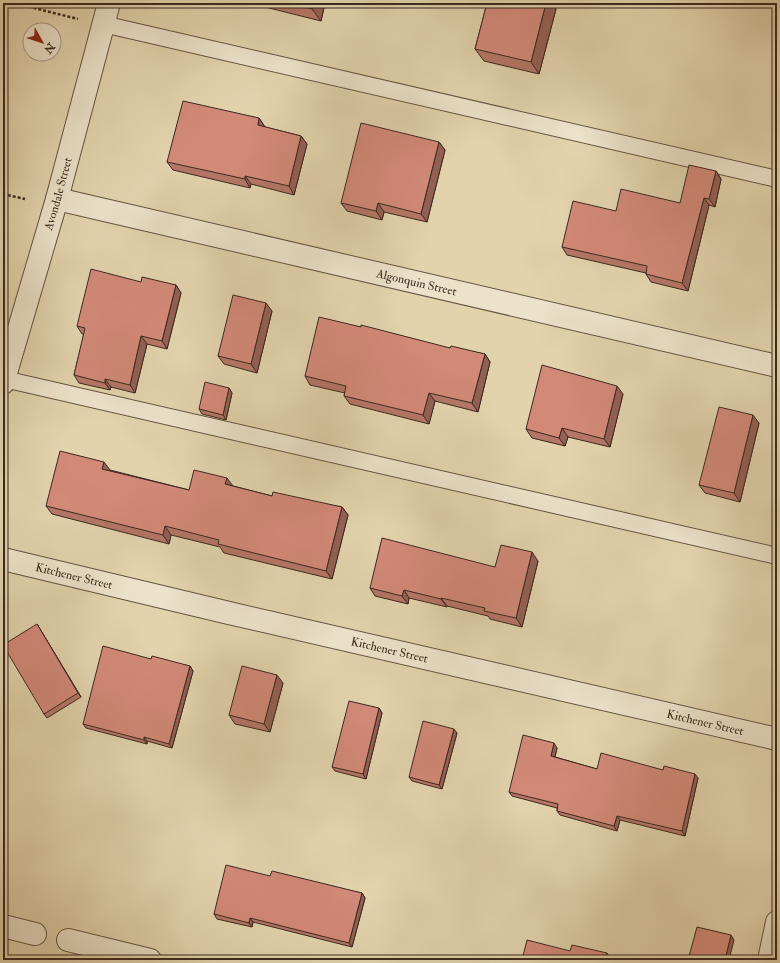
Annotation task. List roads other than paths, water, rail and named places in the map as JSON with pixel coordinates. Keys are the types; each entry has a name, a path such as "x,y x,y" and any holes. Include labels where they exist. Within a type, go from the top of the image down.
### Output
{"street":[{"name":"Avondale Street","path":"4,381 56,199 109,3"},
{"name":"Algonquin Street","path":"56,199 777,366"},
{"name":"Kitchener Street","path":"3,558 228,613 777,739"},
{"path":"768,960 777,922"},
{"path":"3,926 35,934"},
{"path":"68,940 150,960"}],"lane":[{"path":"103,24 777,179"},
{"path":"4,381 777,556"}]}
